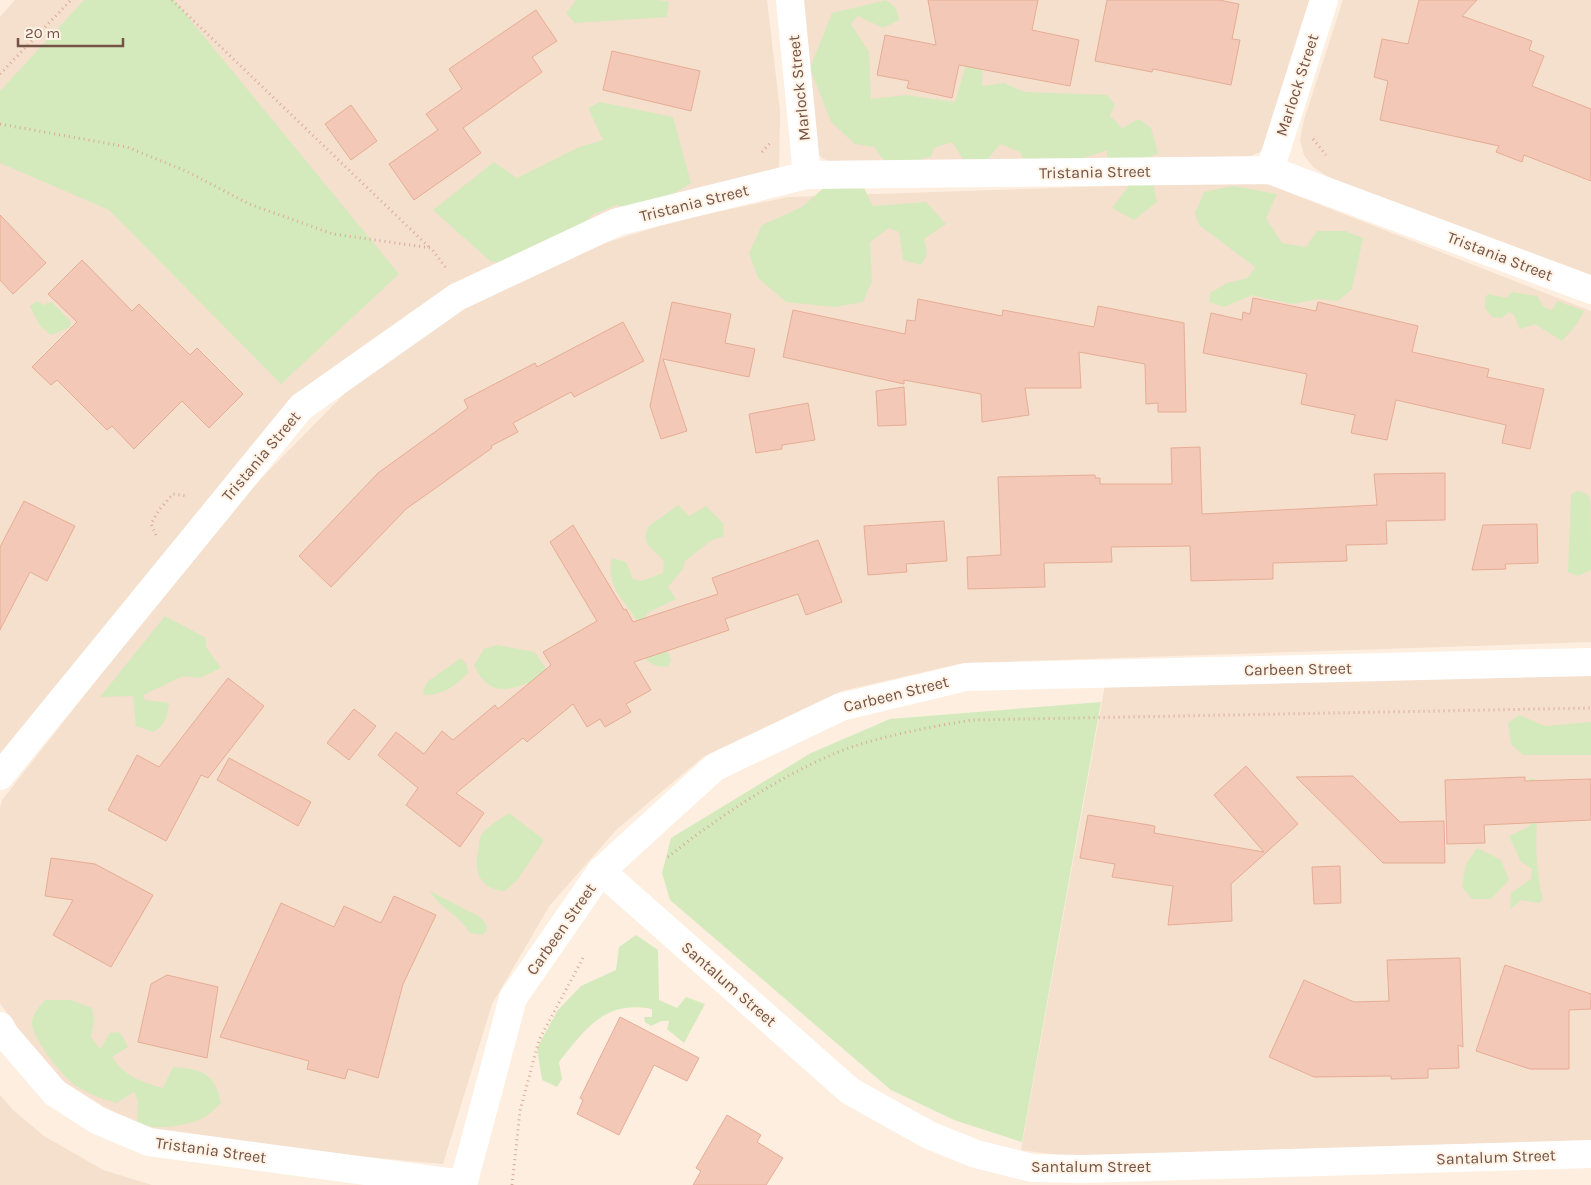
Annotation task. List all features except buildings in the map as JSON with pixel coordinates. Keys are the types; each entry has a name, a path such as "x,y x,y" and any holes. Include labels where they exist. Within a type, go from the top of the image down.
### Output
{"street":[{"name":"Marlock Street","path":"790,0 807,175"},
{"name":"Marlock Street","path":"1270,170 1324,0"},
{"name":"Tristania Street","path":"0,776 301,407 457,297 617,222 807,175 1270,170 1591,290"},
{"name":"Carbeen Street","path":"463,1184 513,998 601,871 715,767 841,707 966,677 1591,662"},
{"name":"Santalum Street","path":"601,871 850,1091 929,1135 976,1154 1032,1168 1082,1169 1591,1154"},
{"name":"Tristania Street","path":"0,1026 6,1036 55,1093 96,1120 150,1142 463,1184"}],"path":[{"path":"0,74 71,0"},
{"path":"172,0 431,248 449,271 457,297"},
{"path":"0,124 127,147 188,172 249,204 333,234 431,248"},
{"path":"662,861 749,800 806,767 860,745 928,727 972,720 1591,708"},
{"path":"512,1185 520,1111 539,1040 587,950"}],"shaded area":[{"path":"15,0 767,0 780,111 779,172 611,215 482,270 434,297 302,396 0,763 0,17"},
{"path":"798,0 1311,0 1268,141 1260,152 1246,158 842,168 822,158 814,149"},
{"path":"1343,0 1591,0 1591,275 1330,178 1313,167 1304,155 1300,140 1304,120"},
{"path":"1235,182 1267,184 1591,311 1591,642 963,663 841,691 703,757 617,829 550,905 492,1004 443,1164 236,1145 158,1135 127,1121 63,1081 20,1032 0,1003 0,808 2,800 233,507 366,372 452,313 592,247 679,220 788,197"},
{"path":"1591,673 1591,1140 1074,1157 1021,1150 1105,685"},
{"path":"0,1095 13,1110 44,1136 103,1170 152,1185 0,1185"}],"green space":[{"path":"84,0 174,0 399,274 281,384 109,210 0,163 0,91"},
{"path":"576,0 658,0 669,2 667,17 575,23 566,13"},
{"path":"886,0 896,8 899,20 883,28 858,16 851,24 869,52 871,99 906,95 955,102 967,61 984,19 982,86 1004,83 1025,92 1107,95 1115,105 1110,116 1122,128 1139,119 1151,128 1158,153 1148,158 1157,202 1134,220 1112,208 1136,176 1107,160 1107,150 1065,164 1025,164 1020,152 1000,144 987,160 963,159 952,142 934,148 931,157 895,167 888,166 874,147 855,144 831,122 810,68 832,13"},
{"path":"600,102 673,117 691,183 667,198 630,208 616,205 592,215 573,236 529,268 490,261 433,210 494,162 517,178 579,147 603,140 588,108"},
{"path":"861,182 873,206 926,202 946,224 924,239 927,254 921,265 903,260 899,232 889,228 870,242 872,281 863,302 834,307 786,302 758,278 749,253 762,225 802,207 828,184"},
{"path":"1233,186 1277,194 1266,218 1282,243 1306,247 1317,231 1345,231 1363,238 1352,289 1338,301 1319,299 1293,304 1252,295 1224,307 1209,302 1210,293 1227,283 1248,278 1255,267 1199,225 1195,213 1204,192"},
{"path":"1512,292 1537,296 1544,307 1552,310 1557,301 1584,311 1577,324 1562,341 1535,324 1520,329 1514,315 1509,312 1502,318 1492,317 1485,308 1485,298 1488,294 1506,298"},
{"path":"37,301 44,305 52,302 71,322 70,327 51,335 40,326 30,306"},
{"path":"1578,491 1586,493 1590,499 1591,570 1578,576 1568,572 1571,494"},
{"path":"678,505 689,516 706,506 723,523 724,536 710,541 685,561 683,569 668,587 676,599 647,613 645,619 655,625 671,660 668,667 664,667 649,662 641,652 642,638 640,626 613,584 611,572 612,558 626,562 633,579 641,581 663,573 664,561 647,544 645,535 649,526"},
{"path":"165,616 206,638 206,647 221,668 200,678 183,676 143,695 145,700 169,703 163,724 153,732 136,726 133,696 100,697"},
{"path":"497,645 535,652 553,680 538,687 527,683 503,689 489,685 478,674 474,665 484,649"},
{"path":"461,658 467,665 468,673 448,689 431,695 425,695 423,691 427,682"},
{"path":"1101,702 1022,1142 954,1120 891,1090 670,900 662,873 671,838 811,753 890,719"},
{"path":"1519,715 1545,726 1591,722 1591,755 1523,755 1511,744 1508,723"},
{"path":"1529,778 1541,781 1536,840 1538,870 1543,899 1539,903 1521,900 1510,910 1511,893 1531,879 1532,869 1521,862 1509,836 1530,826"},
{"path":"509,813 543,839 543,842 518,879 505,891 496,890 483,882 477,870 477,855 483,832"},
{"path":"1477,848 1501,860 1509,880 1491,899 1472,899 1462,887 1466,864"},
{"path":"430,891 478,916 485,922 487,930 482,935 470,933 461,921 439,903"},
{"path":"636,935 658,950 659,1000 677,1008 686,997 705,1004 684,1043 667,1029 669,1021 661,1021 651,1026 645,1022 644,1017 652,1017 652,1009 636,1007 621,1009 609,1013 587,1028 559,1062 562,1079 557,1087 542,1080 537,1048 558,1010 581,986 616,970 619,947"},
{"path":"45,1000 71,1000 92,1008 94,1021 91,1037 100,1049 110,1033 120,1032 128,1047 112,1057 128,1074 163,1088 173,1067 199,1071 211,1079 221,1103 205,1117 187,1124 153,1127 137,1124 138,1101 134,1092 116,1103 92,1094 70,1081 47,1054 36,1037 32,1023 35,1013"}]}
